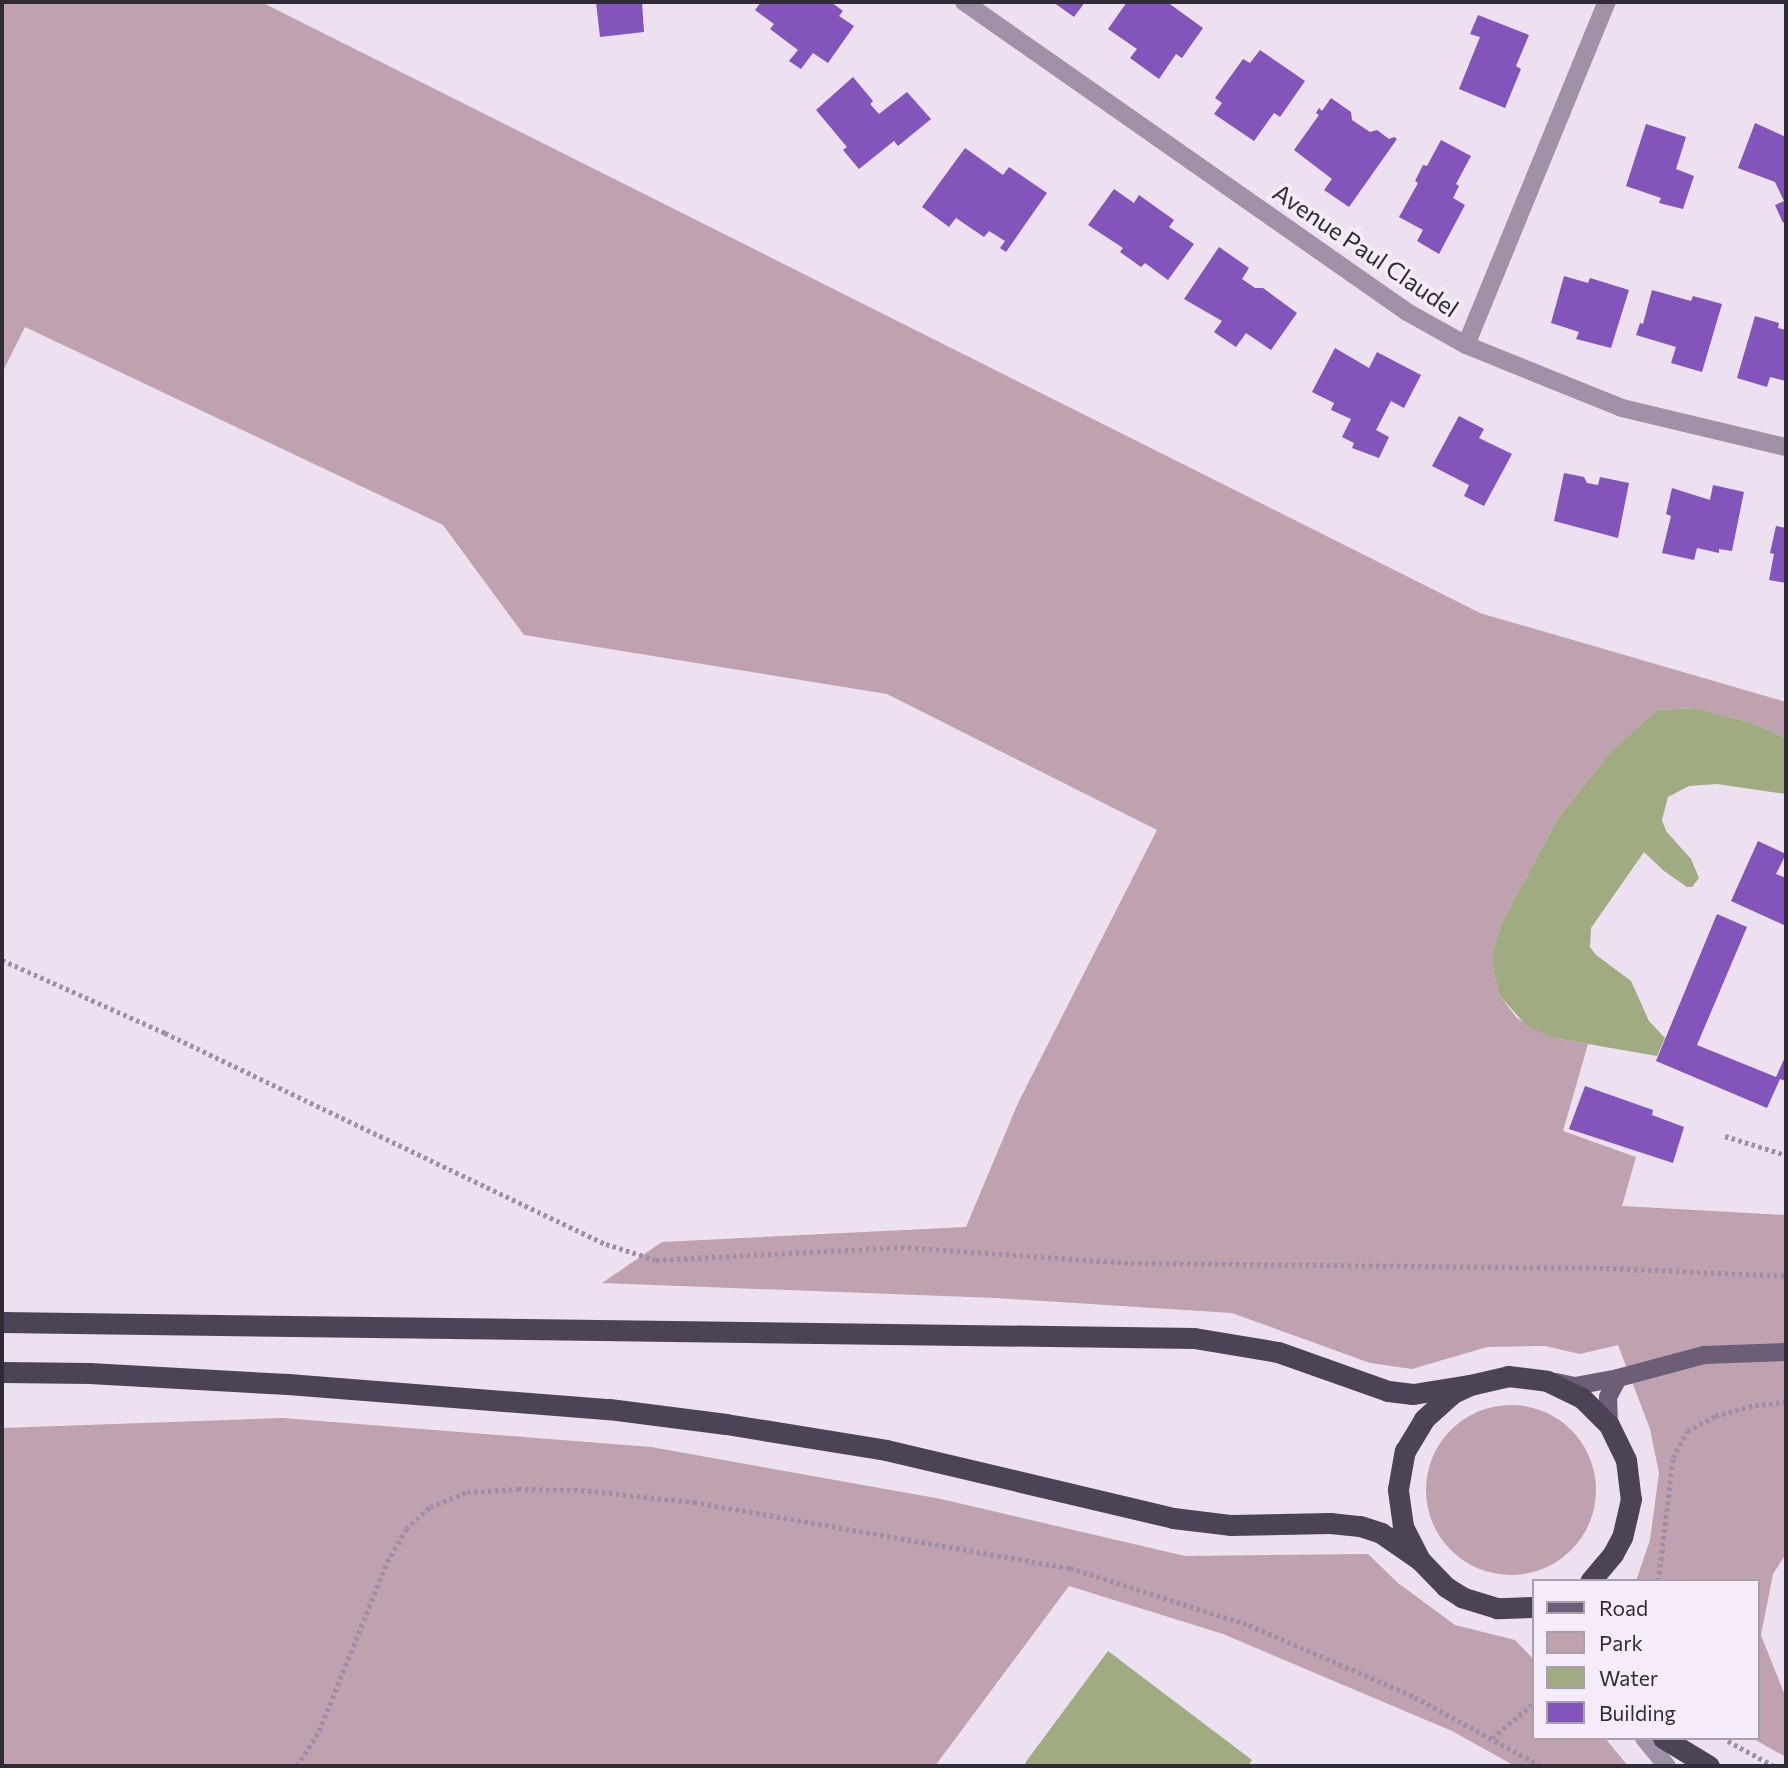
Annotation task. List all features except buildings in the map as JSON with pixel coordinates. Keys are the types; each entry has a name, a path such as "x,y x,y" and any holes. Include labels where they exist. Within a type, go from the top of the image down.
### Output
{"highway":[{"path":"2,1322 1194,1338 1278,1352 1388,1391 1425,1393 1508,1376 1547,1381 1582,1398 1609,1425 1626,1460 1631,1499 1622,1536 1614,1554 1592,1579"},
{"path":"2,1372 89,1373 288,1384 609,1409 726,1423 886,1450 1173,1518 1230,1525 1360,1526 1381,1533 1420,1560 1446,1587 1462,1597 1497,1608 1532,1607"},
{"path":"1420,1560 1403,1526 1399,1508 1398,1489 1405,1451 1424,1419 1453,1393 1469,1385"},
{"path":"1666,1740 1709,1766"}],"main road":[{"path":"1547,1381 1575,1386 1618,1378 1704,1355 1786,1352"},
{"path":"1609,1425 1608,1397 1618,1378"}],"street":[{"name":"Avenue Paul Claudel","path":"964,2 1407,312 1466,345 1549,381 1622,408 1786,447"},
{"path":"1466,345 1607,2"},
{"path":"1646,1740 1667,1766"}],"path":[{"path":"2,960 166,1032 606,1244 656,1260 901,1247 1131,1263 1606,1268 1786,1276"},
{"path":"1725,1136 1786,1155"},
{"path":"1658,1579 1673,1458 1687,1431 1715,1416 1755,1405 1786,1402"},
{"path":"297,1766 318,1731 387,1562 406,1529 430,1507 467,1492 518,1489 581,1490 694,1502 1070,1568 1249,1625 1415,1697 1541,1766"},
{"path":"1492,1738 1532,1705"},
{"path":"1727,1740 1774,1766"}],"green space":[{"path":"2,2 261,2 1480,613 1786,702 1786,738 1752,723 1695,708 1657,710 1611,751 1558,818 1501,924 1493,951 1493,968 1499,995 1517,1018 1554,1038 1588,1044 1563,1131 1636,1157 1622,1206 1786,1215 1786,1554 1773,1574 1761,1635 1786,1698 1786,1757 1756,1740 1760,1740 1760,1579 1637,1579 1650,1540 1659,1473 1650,1429 1618,1345 1580,1354 1545,1346 1487,1347 1412,1369 1370,1363 1232,1313 996,1298 602,1283 662,1242 966,1227 1018,1103 1157,830 887,694 524,635 443,525 25,327 2,373"},
{"path":"1511,1405 1543,1412 1571,1430 1589,1458 1596,1490 1589,1522 1571,1550 1543,1568 1511,1575 1479,1568 1451,1550 1433,1522 1426,1490 1433,1458 1451,1430 1479,1412"},
{"path":"282,1418 651,1447 941,1499 1185,1556 1368,1554 1398,1583 1455,1625 1515,1640 1532,1658 1532,1740 1607,1740 1628,1766 1515,1766 1452,1731 1223,1634 1069,1586 935,1766 2,1766 2,1428"}],"water":[{"path":"1695,708 1752,723 1786,738 1786,794 1717,784 1689,786 1668,797 1662,820 1666,831 1691,859 1699,878 1692,887 1687,887 1664,871 1644,852 1591,928 1590,947 1596,955 1631,981 1649,1021 1665,1038 1657,1056 1554,1038 1527,1026 1499,995 1493,968 1493,951 1501,924 1558,818 1611,751 1657,710"},
{"path":"1108,1651 1252,1760 1248,1766 1029,1766 1025,1763"}]}
